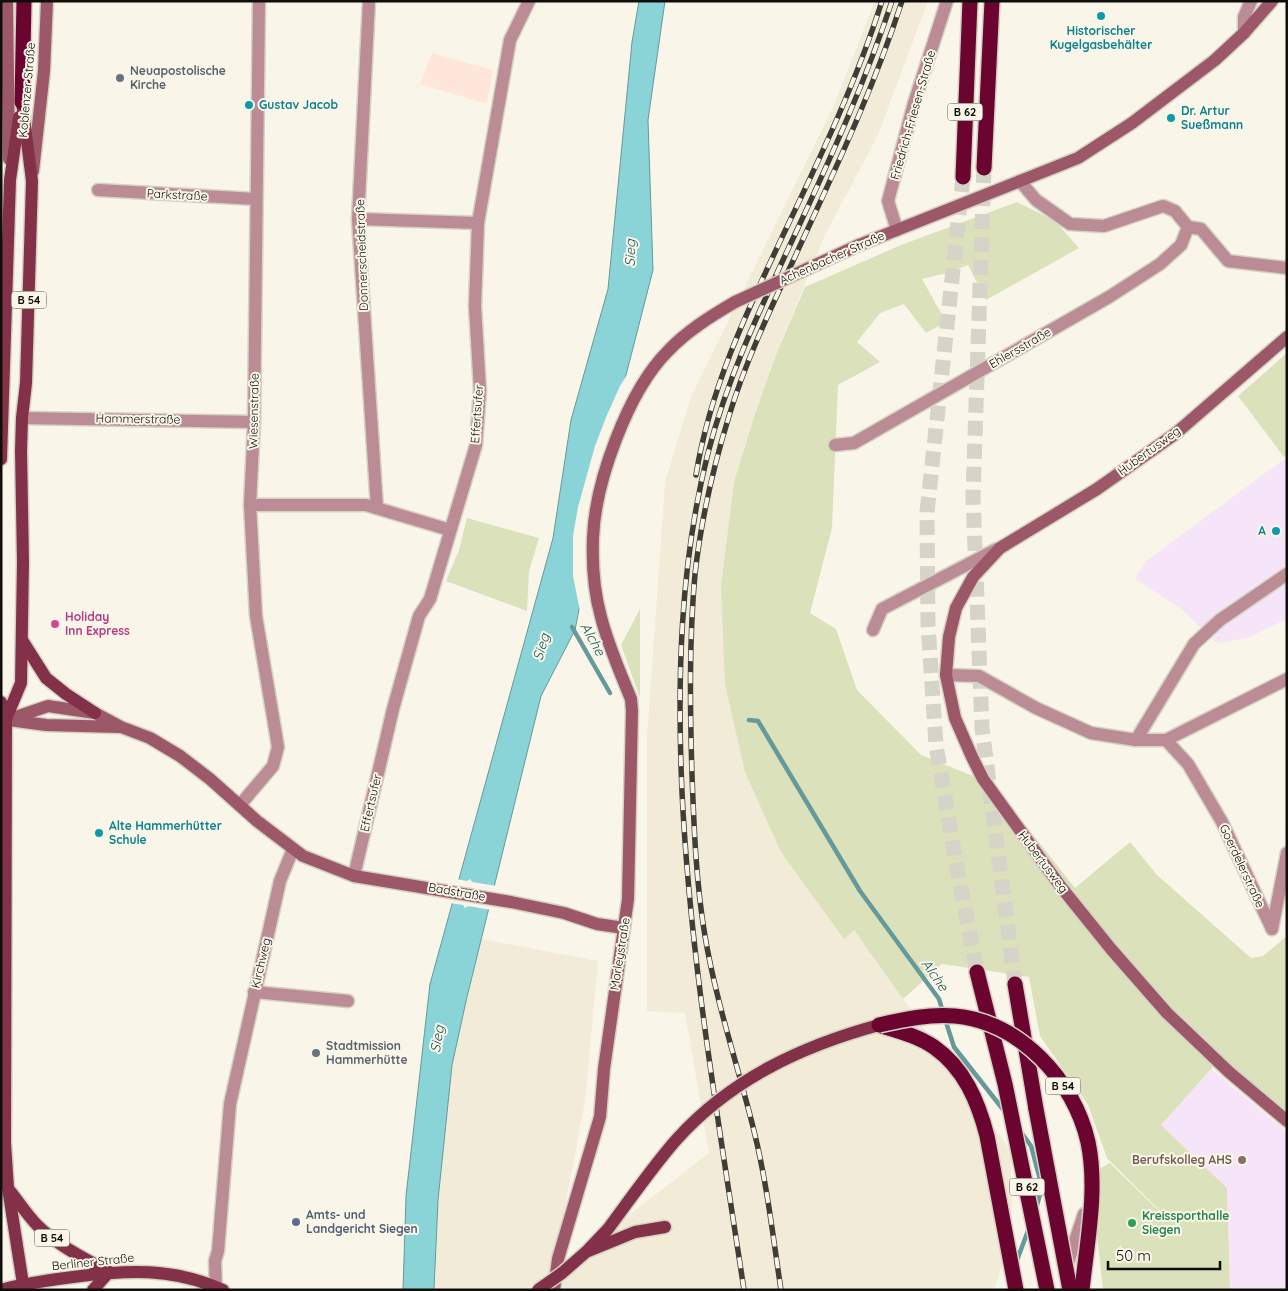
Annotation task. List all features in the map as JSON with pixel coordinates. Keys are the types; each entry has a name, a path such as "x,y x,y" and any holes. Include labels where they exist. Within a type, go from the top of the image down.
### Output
{"highway":[{"name":"B 54","path":"22,102 24,1"},
{"name":"B 62","path":"962,177 970,1"},
{"name":"B 62","path":"984,168 992,1"},
{"name":"B 62","path":"977,972 1006,1084 1047,1290"},
{"name":"B 62","path":"1015,984 1070,1290"},
{"name":"B 54","path":"880,1025 909,1018 935,1016 956,1016 976,1020 997,1027 1015,1037 1032,1050 1060,1081 1071,1098 1088,1142 1092,1187 1082,1290"},
{"path":"880,1025 933,1046 948,1058 969,1087 981,1114 987,1136 1016,1290"}],"main road":[{"name":"Koblenzer Straße","path":"1,459 10,180 7,1"},
{"name":"Koblenzer Straße","path":"3,720 21,683 23,568 22,418 26,383 32,182 44,71 47,1"},
{"name":"Achenbacher Straße","path":"600,616 593,567 593,537 596,508 622,426 636,396 667,352 707,319 735,302 859,245 1078,158 1132,123 1215,60 1244,33 1272,1"},
{"name":"Koblenzer Straße","path":"10,180 22,102"},
{"name":"Koblenzer Straße","path":"22,102 32,182"},
{"name":"Hubertusweg","path":"1287,337 1175,434 1097,489 1000,548 973,577 956,608 949,637 946,675 955,718 983,778 1061,887 1111,949 1162,1007 1229,1072 1281,1110 1287,1121"},
{"path":"2,418 22,418"},
{"name":"Morleystraße","path":"554,1290 558,1259 600,1117 604,1069 628,898 631,699 600,616"},
{"path":"22,640 46,678 66,694 121,728 150,738 180,756 292,849"},
{"name":"Koblenzer Straße","path":"1,702 4,789 4,1124 8,1188 24,1287"},
{"path":"3,720 48,706 95,713"},
{"path":"3,720 46,725 121,728"},
{"name":"Badstraße","path":"292,849 303,856 354,876 511,902 564,913 597,924 624,928"},
{"name":"B 54","path":"538,1290 562,1273 586,1252 608,1229 652,1168 678,1138 737,1087 770,1066 805,1049 842,1035 880,1025"},
{"name":"B 54","path":"1,1205 8,1188"},
{"name":"B 54","path":"8,1188 35,1224 49,1236 66,1248 109,1272"},
{"path":"586,1252 635,1232 665,1227"},
{"name":"Berliner Straße","path":"1,1290 109,1272 136,1270 164,1272 190,1278 219,1289"},
{"path":"93,1290 109,1272"}],"street":[{"name":"Wiesenstraße","path":"240,805 273,766 278,747 256,616 250,505 254,422 259,1"},
{"name":"Donnerscheidstraße","path":"370,1 358,219 377,508"},
{"name":"Effertsufer","path":"354,876 393,709 419,616 430,599 476,445 480,390 476,306 478,223 510,40 529,1"},
{"name":"Friedrich-Friesen-Straße","path":"897,230 888,201 914,103 947,1"},
{"path":"1244,33 1244,17 1251,1"},
{"path":"1020,181 1036,200 1070,224 1104,226 1162,206 1175,211 1188,227 1201,230 1228,261 1287,268"},
{"name":"Parkstraße","path":"98,190 256,199"},
{"path":"358,219 478,223"},
{"name":"Ehlersstraße","path":"835,446 854,443 1109,297 1160,264 1181,245 1188,227"},
{"name":"Hammerstraße","path":"22,418 254,422"},
{"path":"250,505 366,506 450,530"},
{"name":"Hubertusweg","path":"873,630 882,608 1000,548"},
{"path":"1136,740 1194,644 1220,620 1287,574"},
{"path":"946,675 979,676 1036,708 1091,733 1136,740 1166,740 1287,679"},
{"name":"Goerdelerstraße","path":"1166,740 1188,764 1222,822 1272,929 1287,853"},
{"name":"Kirchweg","path":"219,1289 214,1261 218,1251 230,1104 280,881 292,849"},
{"path":"254,992 348,1001"},
{"path":"1063,1290 1062,1278 1084,1214"}],"shaded area":[{"path":"875,1 928,1 878,135 824,237 776,355 755,414 734,482 721,585 843,939 854,930 1011,1151 1012,1235 996,1284 993,1290 435,1290 438,1200 452,1065 481,939 598,961 585,1101 552,1275 709,1153 685,1013 647,1011 647,738 665,482 691,397 833,107"},
{"path":"432,53 493,70 487,104 420,84"},
{"path":"1287,457 1287,619 1247,638 1217,643 1180,608 1135,579 1146,561"},
{"name":"Berufskolleg AHS","path":"1211,1069 1287,1132 1287,1290 1230,1290 1227,1188 1161,1125"}],"green space":[{"path":"1017,202 1055,221 1079,248 986,300 968,265 947,273 922,279 946,322 926,333 904,304 880,313 857,342 880,362 838,385 832,528 810,613 836,629 857,690 921,755 993,784 1075,888 1130,842 1157,875 1251,958 1263,956 1287,936 1287,1114 1218,1058 1211,1069 1161,1125 1227,1188 1230,1290 1103,1290 1097,1235 1097,1170 1110,1163 1160,1212 1165,1221 1160,1211 1107,1158 1088,1105 1040,1036 1029,977 942,964 903,999 854,930 844,939 781,852 745,772 725,684 721,585 734,482 776,355 805,287 901,245"},
{"path":"1287,353 1287,455 1284,457 1238,396"},
{"path":"467,518 539,538 529,571 527,611 446,581 459,550"},
{"path":"640,609 640,698 621,645"}],"water":[{"name":"Sieg","path":"639,1 665,1 648,120 653,270 624,383 575,630 541,696 452,1065 438,1200 434,1290 403,1290 406,1196 430,984 553,538 571,420 608,289 632,42"}],"pier":[{"path":"630,370 582,610 580,611 573,576 573,536 578,507 595,446 620,386"},
{"path":"456,879 467,881 470,879 472,882 497,886 491,910 468,906 465,908 463,905 450,903"}],"waterway":[{"name":"Alche","path":"572,627 610,693"},
{"name":"Alche","path":"749,720 758,721 860,891 939,999 943,1012"},
{"name":"Alche","path":"945,1019 954,1047 1005,1112"},
{"name":"Alche","path":"1021,1132 1031,1146 1042,1187 1036,1209"},
{"name":"Alche","path":"1016,1263 1029,1228"}],"tunnel":[{"path":"984,168 973,496 982,728 1015,984"},
{"path":"963,177 927,512 928,625 936,745 977,972"}],"railway":[{"path":"696,475 711,411 732,350 757,290 838,118 882,1"},
{"path":"744,1290 707,1041 686,855 680,707 686,579 691,537 708,453 736,367 848,117 892,1"},
{"path":"781,1290 763,1170 715,985 699,896 691,725 691,649 695,574 704,514 713,475 742,377 766,318 865,100 891,35 902,1"}],"place":[{"name":"Historischer Kugelgasbehälter","path":"1101,16"},
{"name":"Neuapostolische Kirche","path":"120,78"},
{"name":"Gustav Jacob","path":"249,105"},
{"name":"Dr. Artur Sueßmann","path":"1171,118"},
{"name":"A","path":"1276,531"},
{"name":"Holiday Inn Express","path":"55,624"},
{"name":"Alte Hammerhütter Schule","path":"99,833"},
{"name":"Stadtmission Hammerhütte","path":"316,1053"},
{"name":"Berufskolleg AHS","path":"1242,1160"},
{"name":"Amts- und Landgericht Siegen","path":"296,1222"},
{"name":"Kreissporthalle Siegen","path":"1132,1223"}]}
